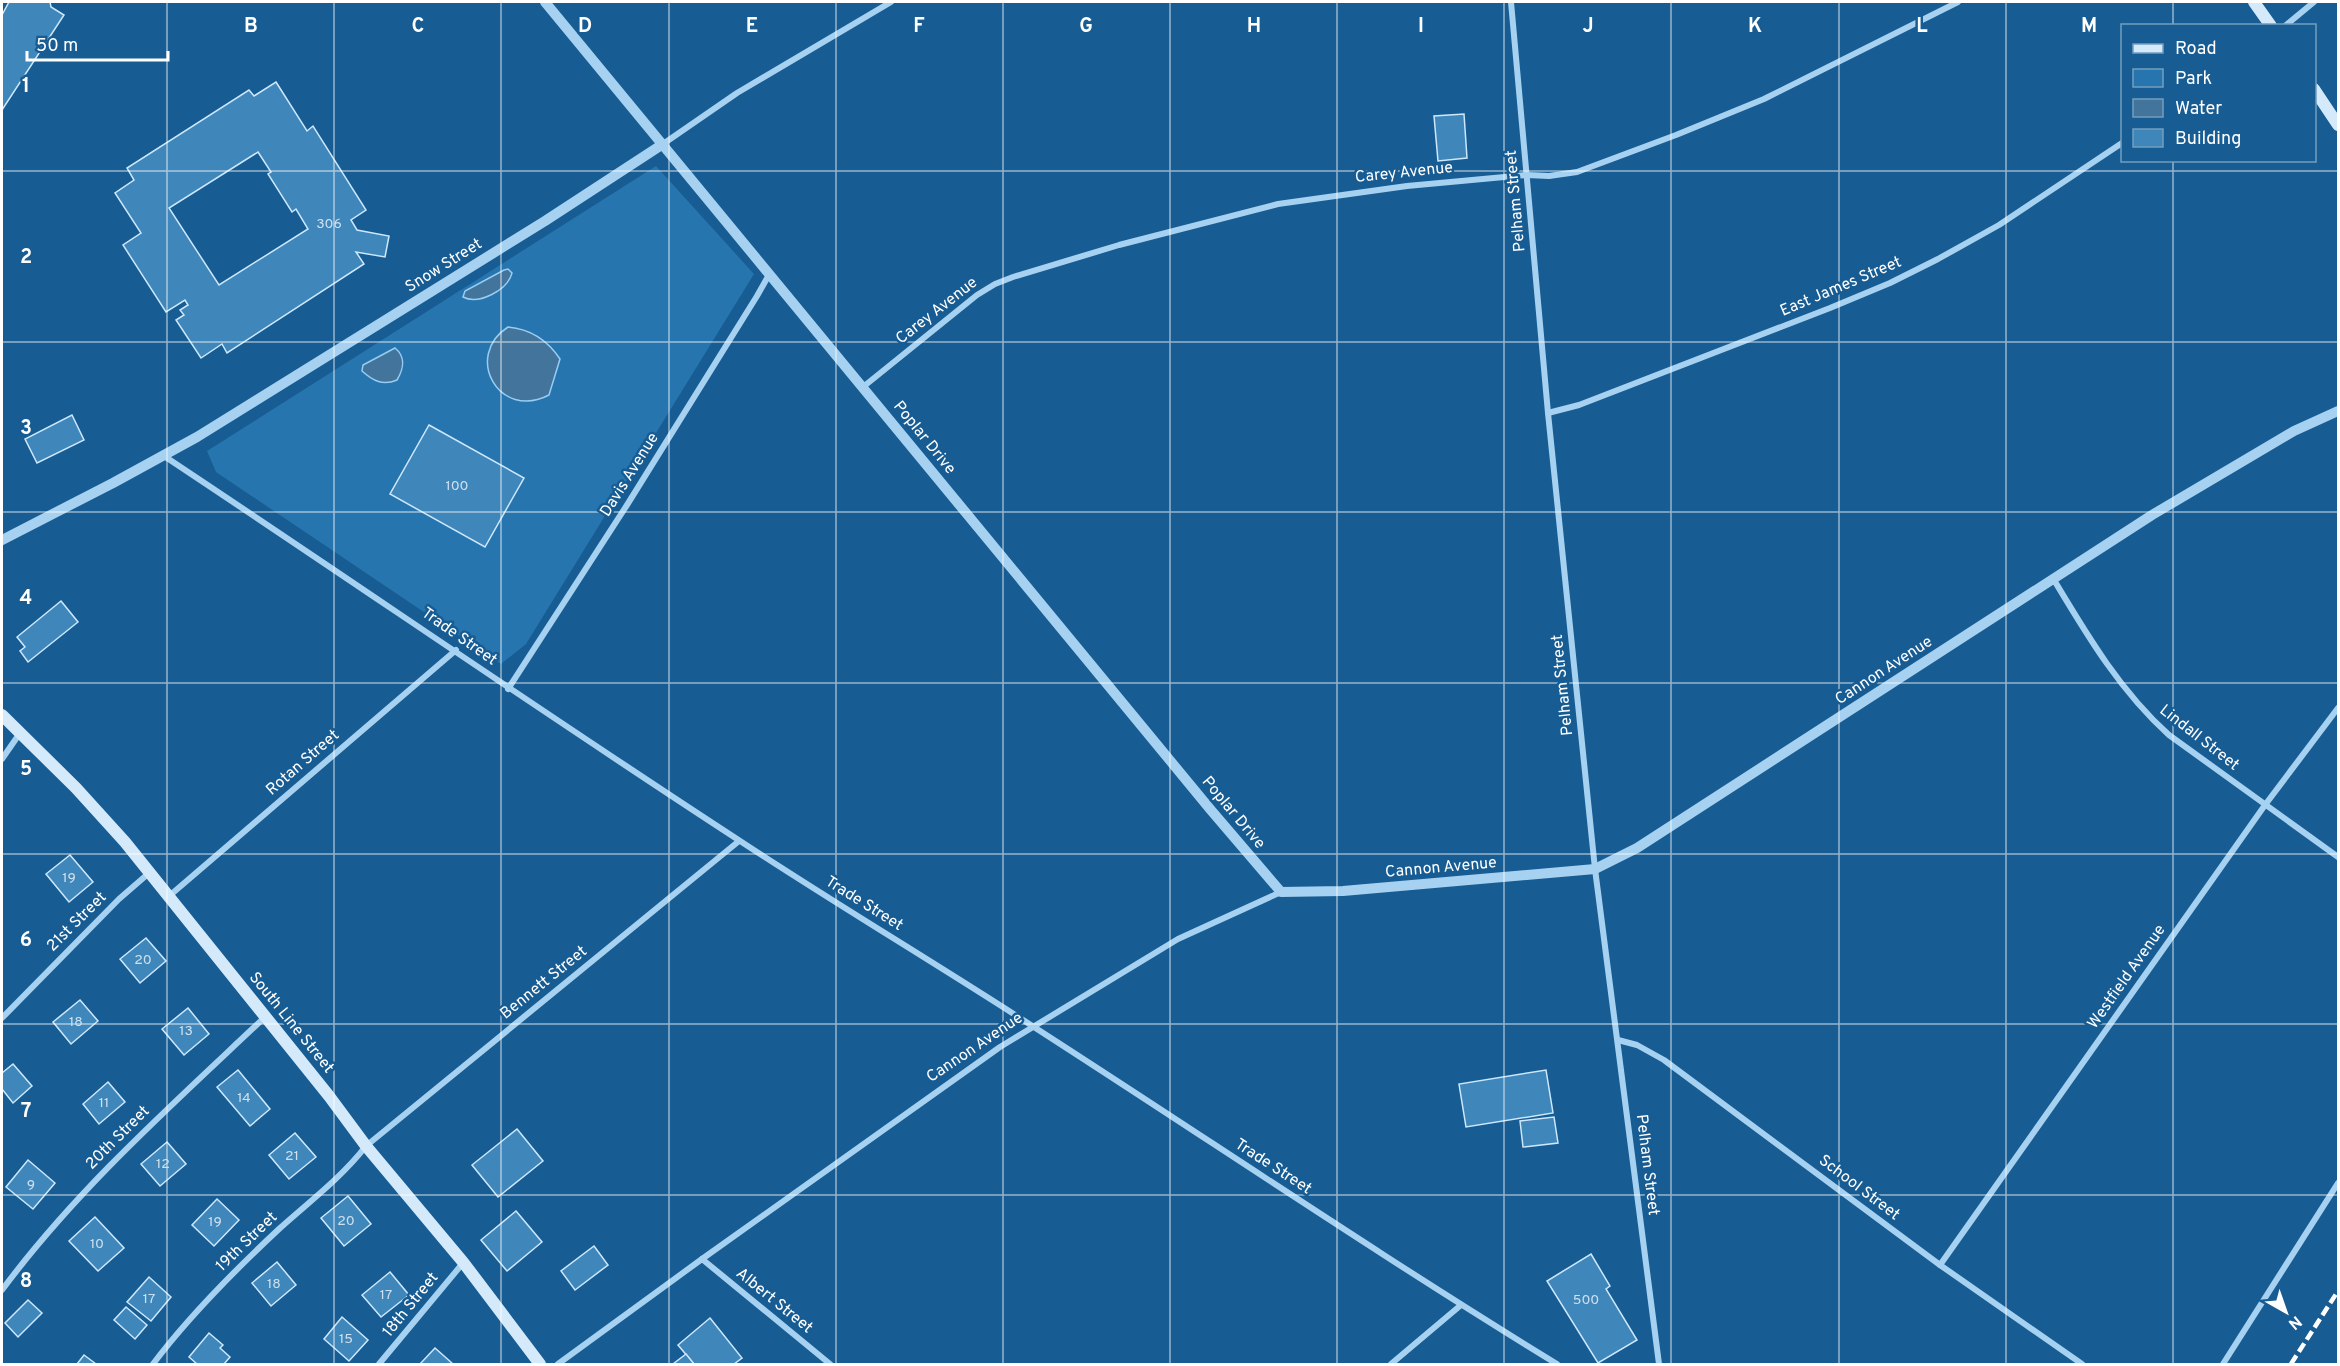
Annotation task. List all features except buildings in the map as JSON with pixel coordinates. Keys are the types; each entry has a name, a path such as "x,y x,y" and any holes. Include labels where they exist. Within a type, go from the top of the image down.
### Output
{"main road":[{"path":"2254,2 2270,24"},
{"path":"2316,92 2338,125"},
{"name":"South Line Street","path":"2,715 76,788 149,873 329,1096 366,1146 463,1262 540,1365"}],"street":[{"name":"Poplar Drive","path":"545,2 770,272 1195,791 1281,892"},
{"name":"Snow Street","path":"2,540 164,456 545,221 737,93 891,2"},
{"name":"Pelham Street","path":"1511,2 1548,413 1595,869 1659,1365"},
{"name":"Carey Avenue","path":"863,387 977,295 1013,277 1130,242 1278,204 1407,186 1577,172 1764,99 1958,2"},
{"path":"2286,24 2314,2"},
{"name":"East James Street","path":"1548,413 1579,405 1890,283 1938,260 2000,225 2121,144"},
{"name":"Davis Avenue","path":"508,689 637,490 758,296 770,272"},
{"name":"Cannon Avenue","path":"558,1365 702,1259 1000,1047 1178,939 1281,892 1344,891 1595,869 1637,848 2152,515 2294,431 2338,411"},
{"name":"Trade Street","path":"164,456 456,650 508,689 739,841 1034,1027 1557,1365"},
{"name":"Lindall Street","path":"2054,580 2128,694 2147,716 2169,735 2338,857"},
{"name":"Rotan Street","path":"168,897 456,650"},
{"name":"Westfield Avenue","path":"1941,1264 2265,805 2338,708"},
{"path":"2,759 20,733"},
{"name":"Bennett Street","path":"366,1146 739,841"},
{"name":"21st Street","path":"2,1018 119,899 149,873"},
{"name":"20th Street","path":"2,1290 51,1228 84,1191 183,1093 265,1017"},
{"name":"School Street","path":"1618,1040 1637,1045 1665,1060 2082,1365"},
{"name":"19th Street","path":"153,1365 222,1285 278,1230 352,1164 366,1146"},
{"path":"2223,1365 2338,1184"},
{"name":"Albert Street","path":"702,1259 830,1365"},
{"name":"18th Street","path":"379,1365 463,1262"},
{"path":"1391,1365 1461,1305"}],"green space":[{"path":"656,166 754,274 526,644 501,664 216,472 207,451"}],"water":[{"path":"508,269 512,273 509,280 498,291 484,298 463,297 465,291"},
{"path":"508,327 524,330 538,337 560,359 549,395 531,401 515,399 502,393 493,382 488,368 488,354 495,339"},
{"path":"395,348 399,351 403,363 397,380 387,383 378,382 362,371 363,365"}],"railway":[{"path":"2291,1364 2338,1291"}]}
